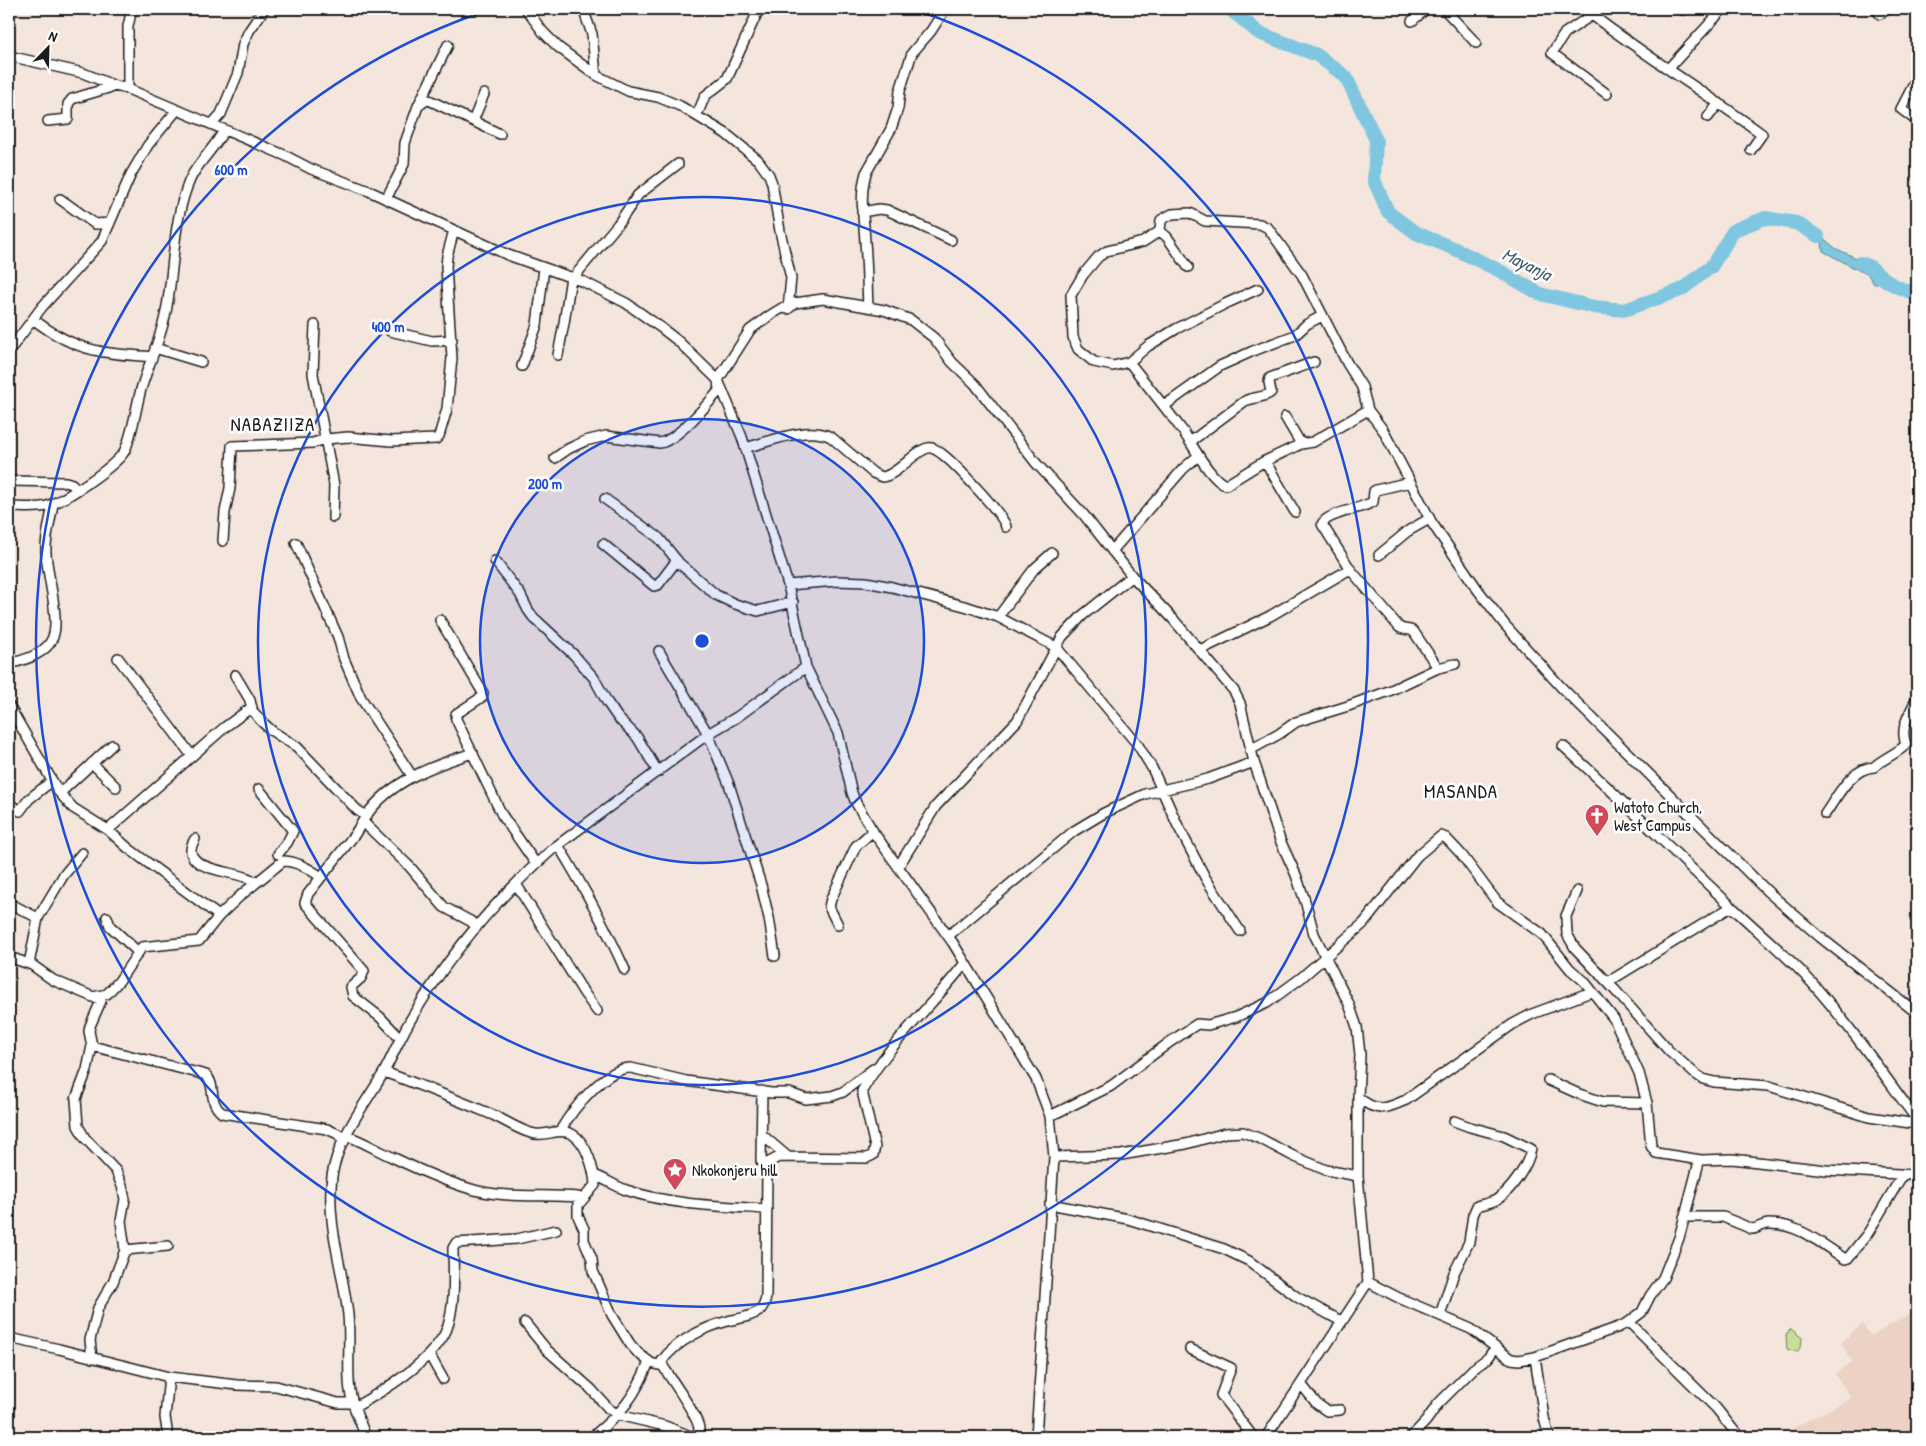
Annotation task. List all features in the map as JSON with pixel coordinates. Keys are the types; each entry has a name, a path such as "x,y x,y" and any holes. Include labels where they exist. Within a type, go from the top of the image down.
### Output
{"street":[{"path":"128,88 128,26 132,9"},
{"path":"212,124 221,114 238,73 243,44 249,31 264,9"},
{"path":"526,9 543,32 558,47 596,75 636,94 671,101 697,115 736,141 758,160 769,175 772,183 780,231 790,271 791,284 788,308"},
{"path":"583,9 592,34 596,75"},
{"path":"697,115 706,96 727,79 759,9"},
{"path":"868,308 866,240 862,212 866,173 891,129 912,53 931,31 945,9"},
{"path":"1412,21 1426,9"},
{"path":"1444,9 1476,43"},
{"path":"1668,69 1723,9"},
{"path":"1876,9 1880,14 1888,9"},
{"path":"1607,94 1552,53 1565,33 1592,15 1632,46 1720,103 1762,134 1751,150"},
{"path":"386,199 404,164 405,143 418,106 448,45"},
{"path":"9,56 83,73 116,86 128,88 276,151 311,169 386,199 518,259 572,277 632,307 678,341 718,380 745,448 788,585 806,667 838,733 852,793 873,831 965,963 1036,1079 1050,1116 1054,1157 1036,1437"},
{"path":"1917,78 1901,108 1917,121"},
{"path":"48,121 68,118 68,104 72,99 116,86"},
{"path":"473,121 484,94"},
{"path":"418,106 429,100 500,134"},
{"path":"1708,117 1720,103"},
{"path":"9,350 42,306 102,242 127,182 148,145 177,110"},
{"path":"9,507 39,507 52,503 100,475 124,452 141,388 154,353 167,307 177,223 187,186 196,169 219,141 224,130"},
{"path":"558,355 572,277 618,224 638,195 678,164"},
{"path":"60,199 95,224 110,223"},
{"path":"862,212 879,209 887,210 951,240"},
{"path":"1160,231 1161,220 1172,214 1190,213 1204,221 1226,221 1264,226 1271,231 1302,274 1322,316 1362,387 1368,410 1384,430 1429,519 1478,590 1505,625 1562,688 1767,891 1820,937 1917,1013"},
{"path":"223,541 225,512 230,488 232,446 313,443 326,439 348,437 407,442 436,439 442,430 447,409 452,340 446,267 454,230"},
{"path":"1160,231 1167,237 1188,267"},
{"path":"1160,231 1142,242 1106,251 1082,275 1071,295 1073,336 1078,349 1094,362 1104,365 1122,365 1176,329 1258,289"},
{"path":"522,366 536,325 544,268"},
{"path":"555,458 585,441 606,436 660,443 666,442 693,419 718,392 718,380 750,330 782,308 788,308 796,303 823,299 903,316 934,338 952,362 976,384 1036,463 1084,515 1132,576 1174,619 1234,691 1240,703 1250,750 1280,840 1296,875 1314,934 1324,958 1349,1004 1357,1027 1360,1055 1357,1144 1358,1176 1368,1282 1266,1437"},
{"path":"1164,406 1220,366 1295,335 1307,324 1322,316"},
{"path":"33,319 56,335 95,350 154,353 201,362"},
{"path":"315,326 313,374 334,485 333,517"},
{"path":"390,331 432,341 452,340"},
{"path":"1128,362 1164,406 1198,456 1219,482 1226,484 1265,461 1301,444 1312,442 1368,410"},
{"path":"1190,442 1245,401 1269,394 1271,392 1270,378 1314,362"},
{"path":"1285,417 1301,444"},
{"path":"745,448 800,433 823,434 831,437 873,473 882,477 891,474 925,449 935,449 943,454 1003,518 1006,526"},
{"path":"1112,551 1176,476 1188,463 1198,456"},
{"path":"1265,461 1295,512"},
{"path":"9,481 66,482 72,484 77,489"},
{"path":"1410,482 1376,490 1373,502 1370,504 1324,519 1322,524 1350,569 1402,630 1414,632 1438,668"},
{"path":"605,499 658,538 676,560 716,595 735,604 758,611 792,602"},
{"path":"9,664 34,656 53,637 54,624 46,555 52,503"},
{"path":"1379,556 1412,528 1429,519"},
{"path":"296,543 338,637 344,659 361,698 412,776"},
{"path":"603,544 654,586 658,585 676,560"},
{"path":"998,617 1034,569 1052,553"},
{"path":"495,561 520,594 533,617 574,655 594,678 607,702 618,718 637,737 658,772"},
{"path":"1200,650 1270,616 1350,569"},
{"path":"898,867 936,806 1012,727 1020,716 1056,647 1066,632 1083,615 1132,576"},
{"path":"788,585 837,581 866,582 920,594 998,617 1056,647 1138,745 1206,879 1240,930"},
{"path":"440,620 483,693 482,697 456,716 502,815 536,864"},
{"path":"659,651 708,734 729,784 769,918 775,956"},
{"path":"118,658 192,756"},
{"path":"1250,750 1296,722 1348,706 1388,691 1438,668 1455,664"},
{"path":"366,1437 354,1405 349,1381 348,1317 335,1245 331,1203 333,1173 336,1159 354,1119 384,1072 400,1038 439,975 476,928 536,864 708,734 737,717 806,667"},
{"path":"235,675 250,700 255,714 272,731 297,747 410,867 444,907 472,922 476,928"},
{"path":"1825,814 1854,775 1864,767 1874,767 1882,759 1904,749 1906,744 1903,738 1904,726 1917,698"},
{"path":"9,706 52,781 73,808 108,830 128,848 220,916"},
{"path":"108,830 225,727 252,707"},
{"path":"60,793 112,745"},
{"path":"1563,746 1731,907 1782,952 1813,984 1850,1028 1917,1120"},
{"path":"400,1038 380,1017 352,996 351,987 361,978 364,971 306,906 306,898 371,808 412,776 449,760 473,753"},
{"path":"948,936 1074,831 1145,794 1208,779 1254,762"},
{"path":"92,763 116,787"},
{"path":"9,812 14,807 20,811 29,799 52,781"},
{"path":"260,789 293,831 287,844 278,854"},
{"path":"838,925 829,907 830,899 856,846 873,831"},
{"path":"1050,1116 1111,1086 1196,1024 1208,1025 1236,1017 1267,1003 1301,978 1364,923 1417,856 1441,836 1446,838 1461,854 1497,902 1542,934 1570,969 1584,981 1614,1020 1639,1073 1647,1103 1651,1146 1656,1153 1701,1160 1732,1159 1826,1170 1917,1175"},
{"path":"195,839 191,846 191,851 197,861 217,872 243,876 256,882"},
{"path":"558,846 581,882 613,942 625,970"},
{"path":"29,964 38,918 63,876 82,853"},
{"path":"93,997 107,994 125,973 142,947 199,941 220,916 256,882 282,861 294,862 321,877"},
{"path":"516,884 584,993 598,1011"},
{"path":"1577,891 1566,916 1567,934 1575,948 1669,1051 1704,1079 1732,1084 1768,1086 1869,1117 1917,1124"},
{"path":"9,903 38,918"},
{"path":"1608,982 1731,907"},
{"path":"108,917 110,926 138,952"},
{"path":"9,957 29,964 53,980 101,1001 96,1009 89,1031 92,1046 87,1070 76,1099 78,1126 90,1144 116,1171 122,1186 125,1199 121,1221 125,1250 113,1282 98,1308 90,1340 92,1358"},
{"path":"560,1131 577,1104 622,1067 686,1081 789,1094 806,1099 832,1096 843,1092 878,1064 942,992 965,963"},
{"path":"1358,1097 1373,1107 1391,1107 1406,1100 1513,1024 1532,1014 1591,992"},
{"path":"92,1046 206,1075 211,1082 213,1101 216,1108 222,1113 327,1129 345,1139 361,1140 391,1157 472,1190 505,1194 578,1197 578,1216 584,1229 584,1240 592,1259 593,1271 612,1315 630,1344 649,1362 663,1366"},
{"path":"525,1323 547,1350 591,1389 609,1409 618,1415 665,1426 695,1437 699,1430 698,1425 687,1403 663,1366 662,1361 666,1355 696,1333 711,1325 757,1313 766,1300 768,1165 772,1160 779,1157 867,1158 873,1155 875,1147 862,1091 878,1064"},
{"path":"384,1072 429,1088 530,1133 538,1135 560,1131 573,1135 581,1142 594,1175 595,1185 578,1204"},
{"path":"1548,1080 1603,1102 1647,1103"},
{"path":"762,1091 761,1161 768,1165"},
{"path":"1440,1315 1454,1273 1470,1242 1473,1214 1477,1206 1497,1199 1512,1186 1530,1158 1531,1149 1504,1136 1470,1128 1454,1121"},
{"path":"1054,1157 1121,1155 1186,1144 1224,1133 1243,1132 1262,1138 1293,1156 1326,1170 1358,1176"},
{"path":"761,1134 788,1157"},
{"path":"1368,1282 1399,1298 1471,1329 1511,1359 1519,1360 1536,1357 1629,1322 1642,1312 1650,1296 1663,1278 1677,1244 1701,1160"},
{"path":"1684,1217 1723,1217 1752,1229 1770,1224 1796,1229 1810,1235 1845,1259 1848,1258 1868,1233 1903,1174"},
{"path":"594,1175 623,1189 671,1200 767,1209"},
{"path":"1050,1204 1128,1220 1218,1247 1249,1261 1297,1296 1341,1321"},
{"path":"9,1338 169,1377 237,1385 276,1386 354,1405 381,1392 429,1354 445,1334 452,1306 453,1248 456,1244 517,1238 556,1230"},
{"path":"125,1250 168,1246"},
{"path":"1629,1322 1716,1408 1739,1437"},
{"path":"1410,1437 1426,1422 1438,1404 1473,1369 1488,1358 1495,1348"},
{"path":"1190,1349 1231,1368 1221,1395 1253,1437"},
{"path":"429,1354 443,1379"},
{"path":"1536,1357 1544,1418 1549,1437"},
{"path":"592,1437 618,1415 638,1388 649,1362"},
{"path":"168,1437 165,1417 169,1377"},
{"path":"1301,1384 1316,1404 1327,1411 1340,1410"}],"shaded area":[{"path":"1917,1310 1917,1437 1789,1437 1787,1431 1850,1399 1850,1396 1835,1374 1852,1362 1841,1343 1862,1324 1871,1336"}],"green space":[{"path":"1791,1329 1802,1338 1801,1346 1797,1352 1787,1349 1786,1335"}],"water":[{"path":"1803,227 1821,236 1835,248 1854,257 1873,262 1902,284 1917,291 1917,296 1889,283 1876,271 1873,273 1877,284 1874,284 1867,273 1823,251 1822,242 1809,236"}],"waterway":[{"name":"Mayanja","path":"1230,9 1259,33 1317,55 1346,77 1376,140 1374,180 1388,212 1416,233 1500,271 1540,294 1594,307 1624,310 1681,290 1711,267 1734,230 1765,218 1796,223 1818,236"},
{"name":"Mayanja","path":"1860,263 1873,269 1894,285 1917,294"}],"place":[{"name":"Watoto Church, West Campus","path":"1597,837"},
{"name":"Nkokonjeru hill","path":"675,1191"}],"district":[{"name":"NABAZIIZA","path":"273,424"},
{"name":"MASANDA","path":"1461,791"}]}
